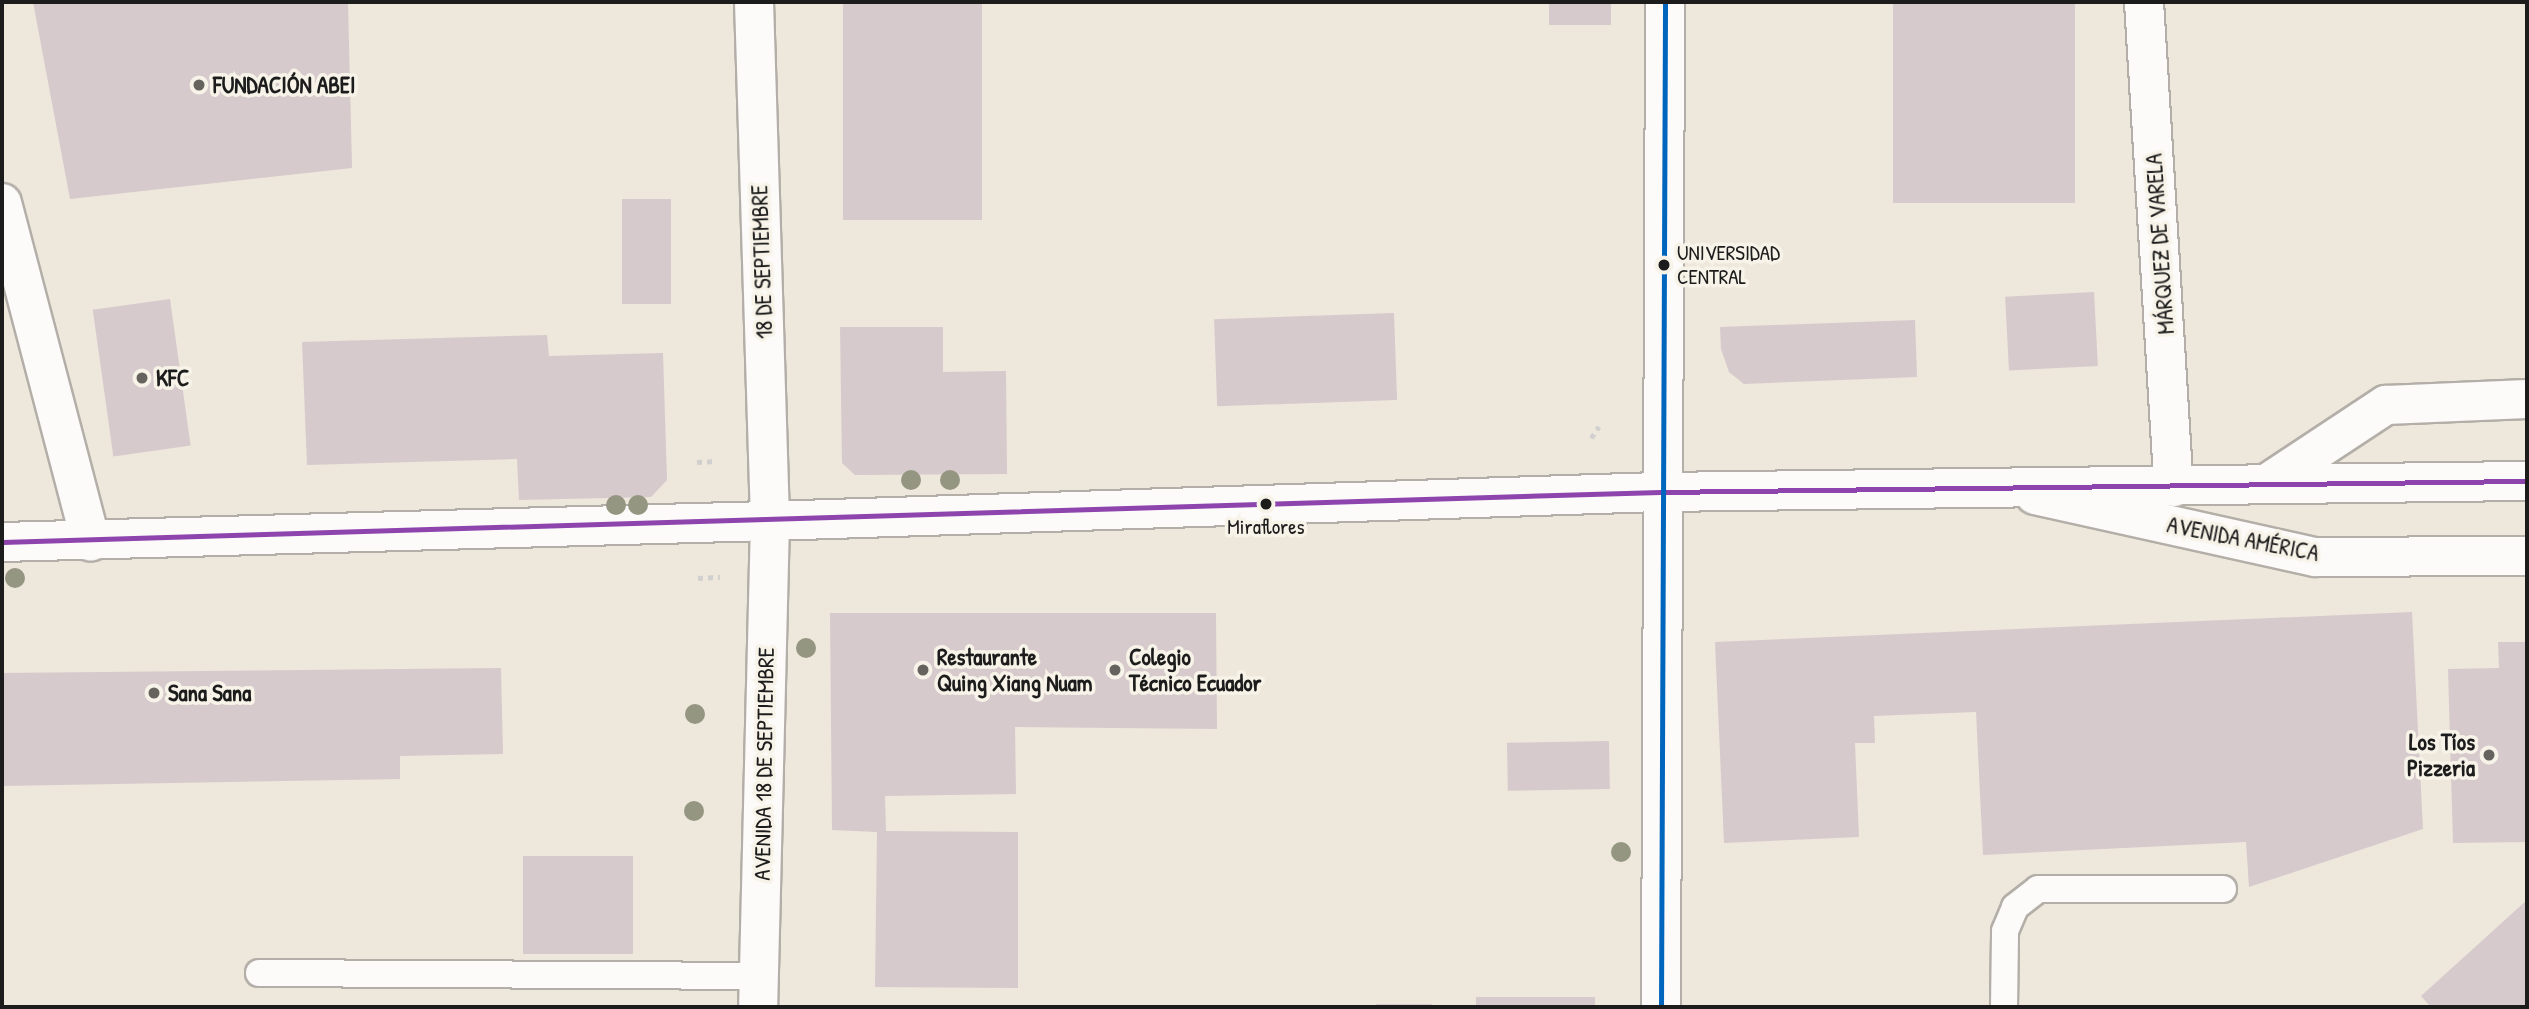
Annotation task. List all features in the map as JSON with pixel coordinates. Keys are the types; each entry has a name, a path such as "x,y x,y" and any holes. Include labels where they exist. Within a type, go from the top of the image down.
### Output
{"street":[{"name":"18 DE SEPTIEMBRE","path":"754,2 770,521"},
{"path":"1661,1007 1660,492 1665,2"},
{"name":"MÁRQUEZ DE VARELA","path":"2144,2 2174,487"},
{"path":"2,203 90,542"},
{"path":"2266,484 2386,405 2527,399"},
{"name":"AVENIDA AMÉRICA","path":"2,542 90,542 1660,492 2527,481"},
{"name":"AVENIDA AMÉRICA","path":"2005,488 2315,557 2527,556"},
{"name":"AVENIDA 18 DE SEPTIEMBRE","path":"758,992 770,521"}],"lane":[{"path":"2004,1007 2005,930 2015,907 2038,889 2223,889"},
{"path":"260,973 758,992"}],"path":[{"path":"1591,438 1599,426"},
{"path":"697,462 722,461"},
{"path":"698,578 721,577"}],"building":[{"name":"FUNDACIÓN ABEI","path":"33,2 348,2 352,168 70,199"},
{"path":"843,2 982,2 982,220 843,220"},
{"path":"1549,2 1611,2 1611,25 1549,25"},
{"path":"1893,2 2075,2 2075,203 1893,203"},
{"path":"622,199 671,199 671,304 622,304"},
{"path":"2094,292 2098,366 2009,371 2005,297"},
{"name":"KFC","path":"170,299 191,446 113,456 93,310"},
{"path":"1394,313 1397,400 1217,406 1214,319"},
{"path":"1915,320 1917,377 1744,384 1729,372 1721,349 1720,327"},
{"path":"840,327 943,327 943,372 1006,371 1007,474 855,475 842,463"},
{"path":"547,335 549,356 663,353 667,480 651,497 519,500 517,459 307,465 302,342"},
{"path":"2412,612 2423,829 2249,887 2246,842 1983,855 1976,712 1874,716 1875,743 1855,743 1859,837 1724,843 1715,642"},
{"path":"830,613 1216,613 1217,729 1015,727 1016,794 885,796 886,831 1018,832 1018,988 875,987 877,832 832,830"},
{"name":"Los Tíos Pizzeria","path":"2498,642 2527,642 2527,842 2453,843 2448,669 2499,668"},
{"path":"501,668 503,754 400,756 400,779 2,786 2,673"},
{"path":"1609,741 1610,789 1508,791 1507,743"},
{"path":"523,856 633,856 633,954 523,954"},
{"path":"2527,900 2527,1007 2431,1007 2421,996"},
{"path":"1476,997 1595,997 1595,1007 1476,1007"},
{"path":"1376,1004 1432,1004 1432,1007 1376,1007"}],"transit line":[{"path":"1661,1007 1665,2"},
{"path":"2,542 1660,492 2527,481"}],"place":[{"name":"FUNDACIÓN ABEI","path":"199,85"},
{"name":"UNIVERSIDAD CENTRAL","path":"1664,265"},
{"name":"KFC","path":"142,378"},
{"name":"Miraflores","path":"1266,504"},
{"name":"Restaurante Quing Xiang Nuam","path":"923,670"},
{"name":"Colegio Técnico Ecuador","path":"1115,670"},
{"name":"Sana Sana","path":"154,693"},
{"name":"Los Tíos Pizzeria","path":"2489,755"}]}
